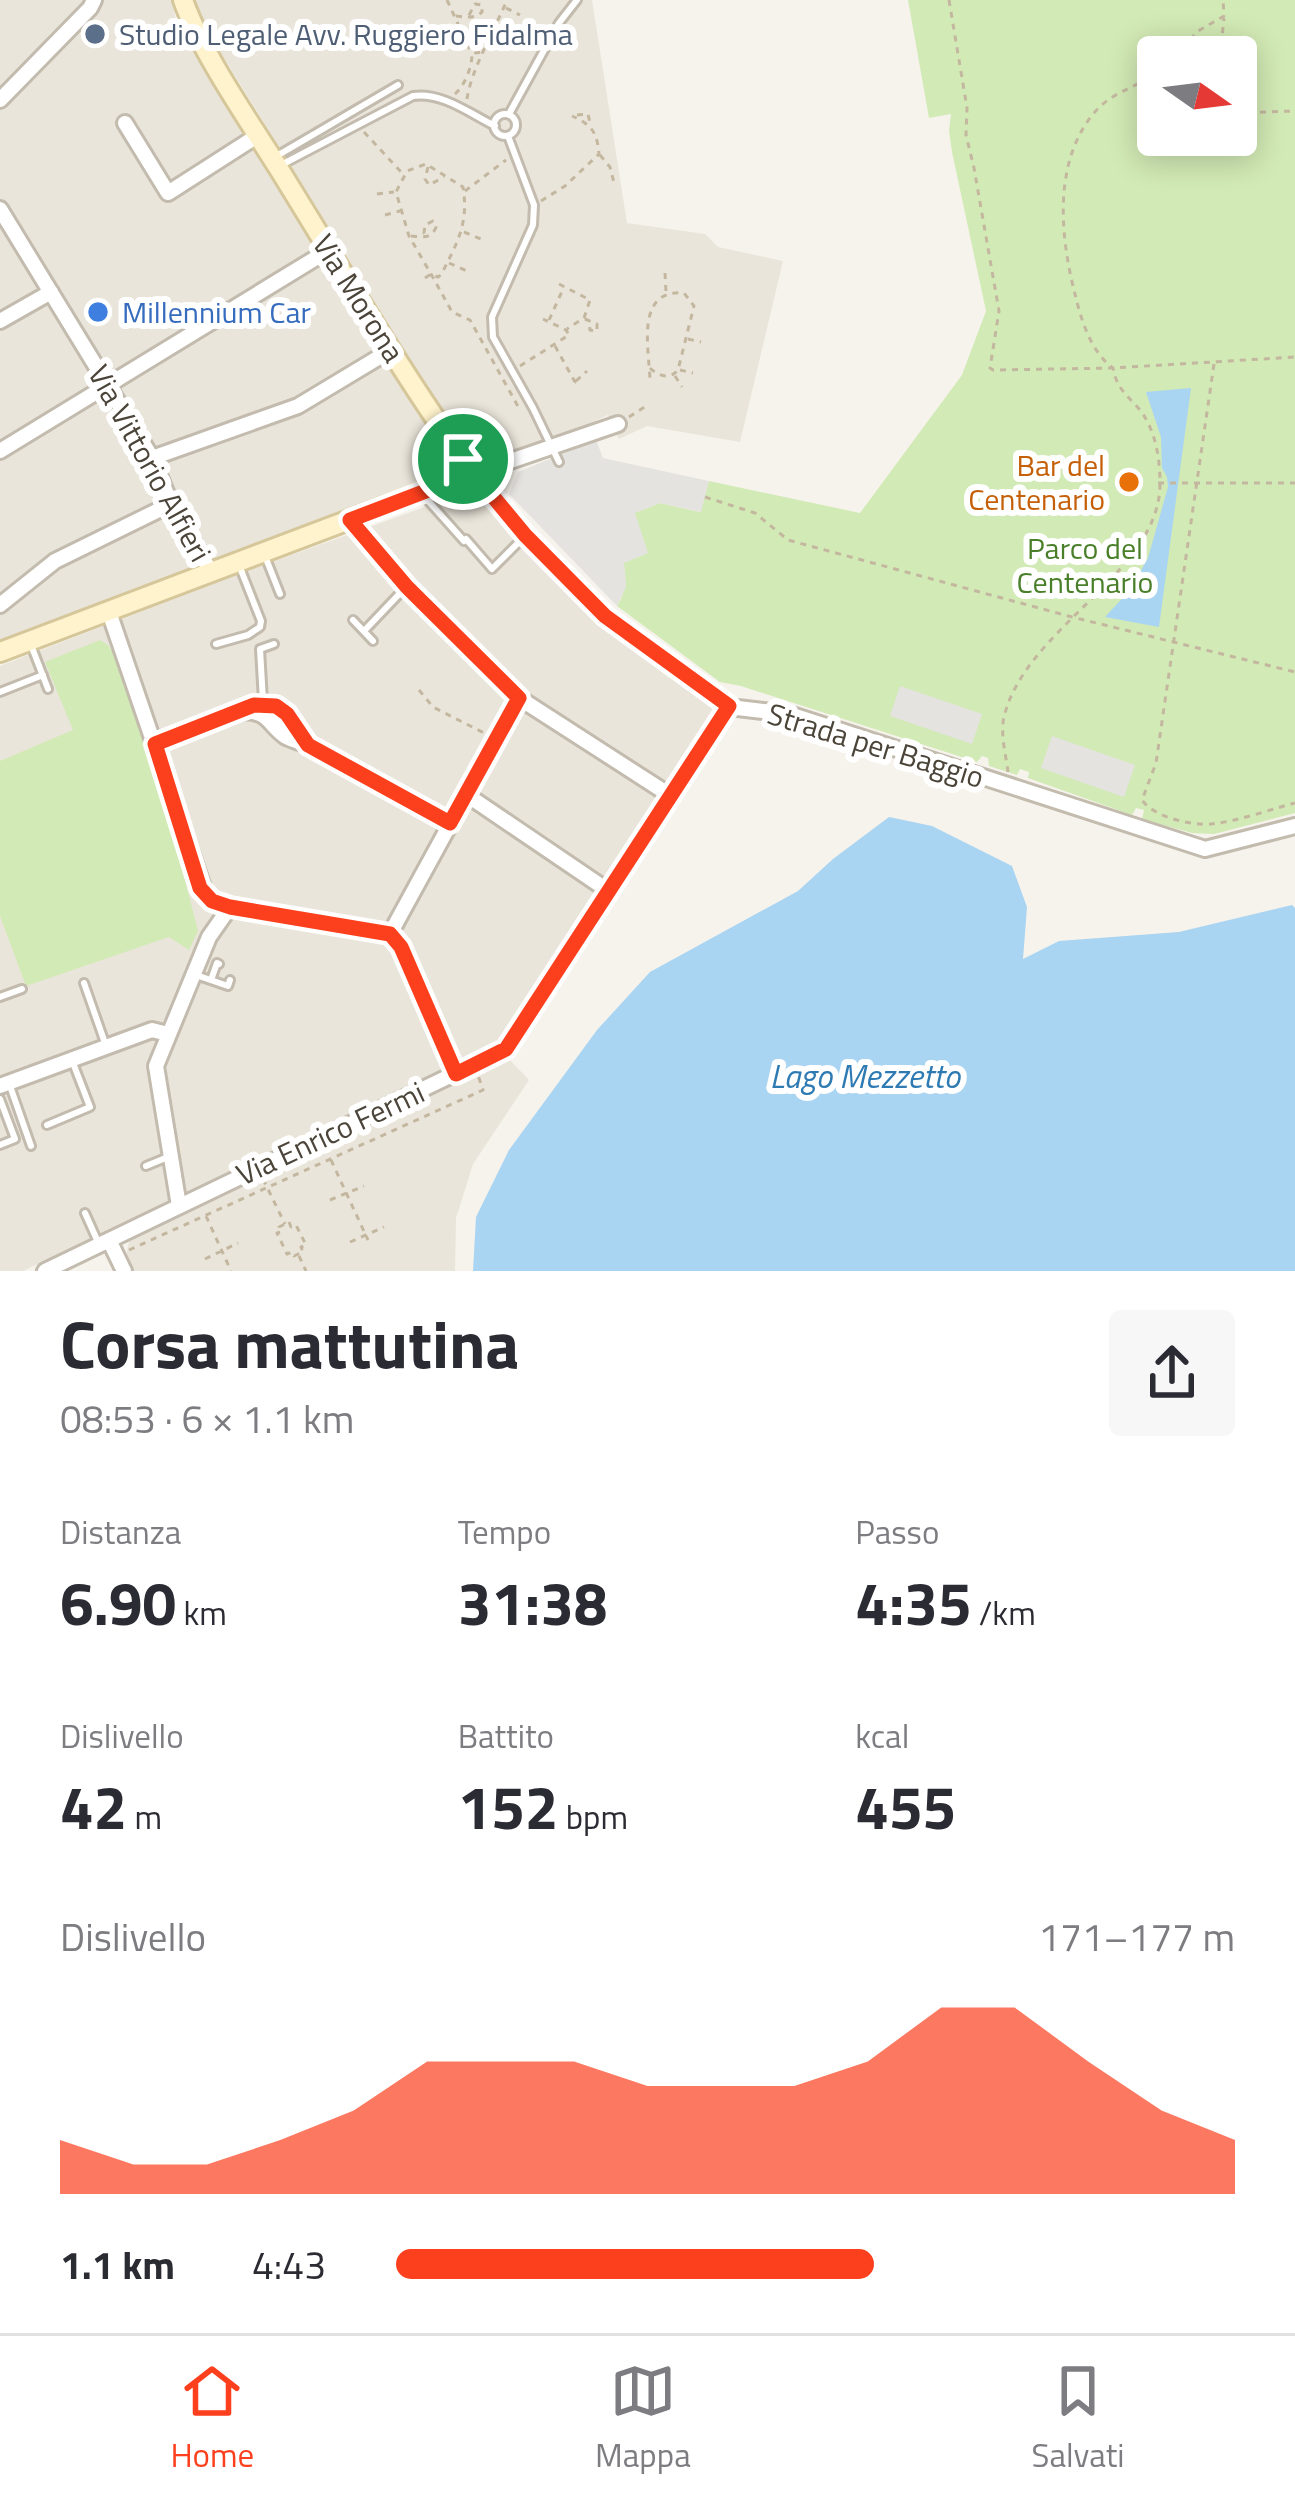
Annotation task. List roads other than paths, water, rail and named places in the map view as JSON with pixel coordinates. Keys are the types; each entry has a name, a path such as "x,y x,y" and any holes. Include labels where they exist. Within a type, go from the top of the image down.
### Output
{"main road":[{"name":"Via Morona","path":"183,0 190,22 257,136 462,468"},
{"path":"0,652 420,493 478,457 484,476"}],"street":[{"path":"0,100 94,0"},
{"path":"124,123 168,193 257,136"},
{"name":"Via Vittorio Alfieri","path":"0,209 152,458 171,504 211,572"},
{"path":"0,451 329,250"},
{"path":"0,321 50,292"},
{"path":"152,458 298,406 391,350"},
{"path":"484,476 618,424"},
{"name":"Strada per Baggio","path":"484,476 525,535 605,616 729,706 788,714 1205,849 1295,826"},
{"path":"0,605 55,561 171,504"},
{"path":"350,520 407,587 519,698 671,796"},
{"path":"109,612 200,888 212,901 230,907 390,934 401,947 456,1074"},
{"path":"390,934 519,698"},
{"path":"155,744 263,704 287,714 308,745"},
{"name":"Via Enrico Fermi","path":"45,1271 506,1049 729,706"},
{"path":"240,711 265,716 285,736 450,823"},
{"path":"467,795 610,892"},
{"path":"209,937 212,901"},
{"path":"178,1205 156,1074 209,937 230,907"},
{"path":"5,1084 152,1030 168,1034"},
{"path":"104,1242 120,1264"}],"lane":[{"path":"495,127 499,116 509,114 559,23 578,0"},
{"path":"275,163 398,85"},
{"path":"275,163 422,94 447,101 501,135 514,132 516,125 509,114"},
{"path":"508,136 534,205 533,225 491,327 560,462"},
{"path":"420,493 493,568 525,535"},
{"path":"264,552 280,594"},
{"path":"216,644 248,635 260,626 237,562"},
{"path":"364,631 407,587"},
{"path":"353,620 373,641"},
{"path":"29,641 48,689"},
{"path":"263,704 260,649 274,644"},
{"path":"0,692 43,675"},
{"path":"211,980 219,964"},
{"path":"193,974 228,986 230,980"},
{"path":"84,983 106,1047"},
{"path":"0,998 22,989"},
{"path":"47,1125 90,1107 72,1059"},
{"path":"5,1084 31,1146"},
{"path":"0,1100 15,1139 0,1145"},
{"path":"146,1166 171,1156"},
{"path":"86,1213 104,1242"}],"water":[{"path":"1191,388 1159,627 1105,617 1130,590 1148,558 1168,487 1161,437 1146,392"},
{"name":"Lago Mezzetto","path":"889,817 932,826 1012,866 1027,907 1023,959 1059,941 1179,932 1295,908 1295,1271 473,1271 476,1217 509,1150 597,1030 650,972 798,891"}],"place":[{"name":"Studio Legale Avv. Ruggiero Fidalma","path":"95,34"},
{"name":"Millennium Car","path":"98,312"},
{"name":"Bar del Centenario","path":"1129,482"}],"park label":[{"name":"Parco del Centenario","path":"1085,565"}]}
